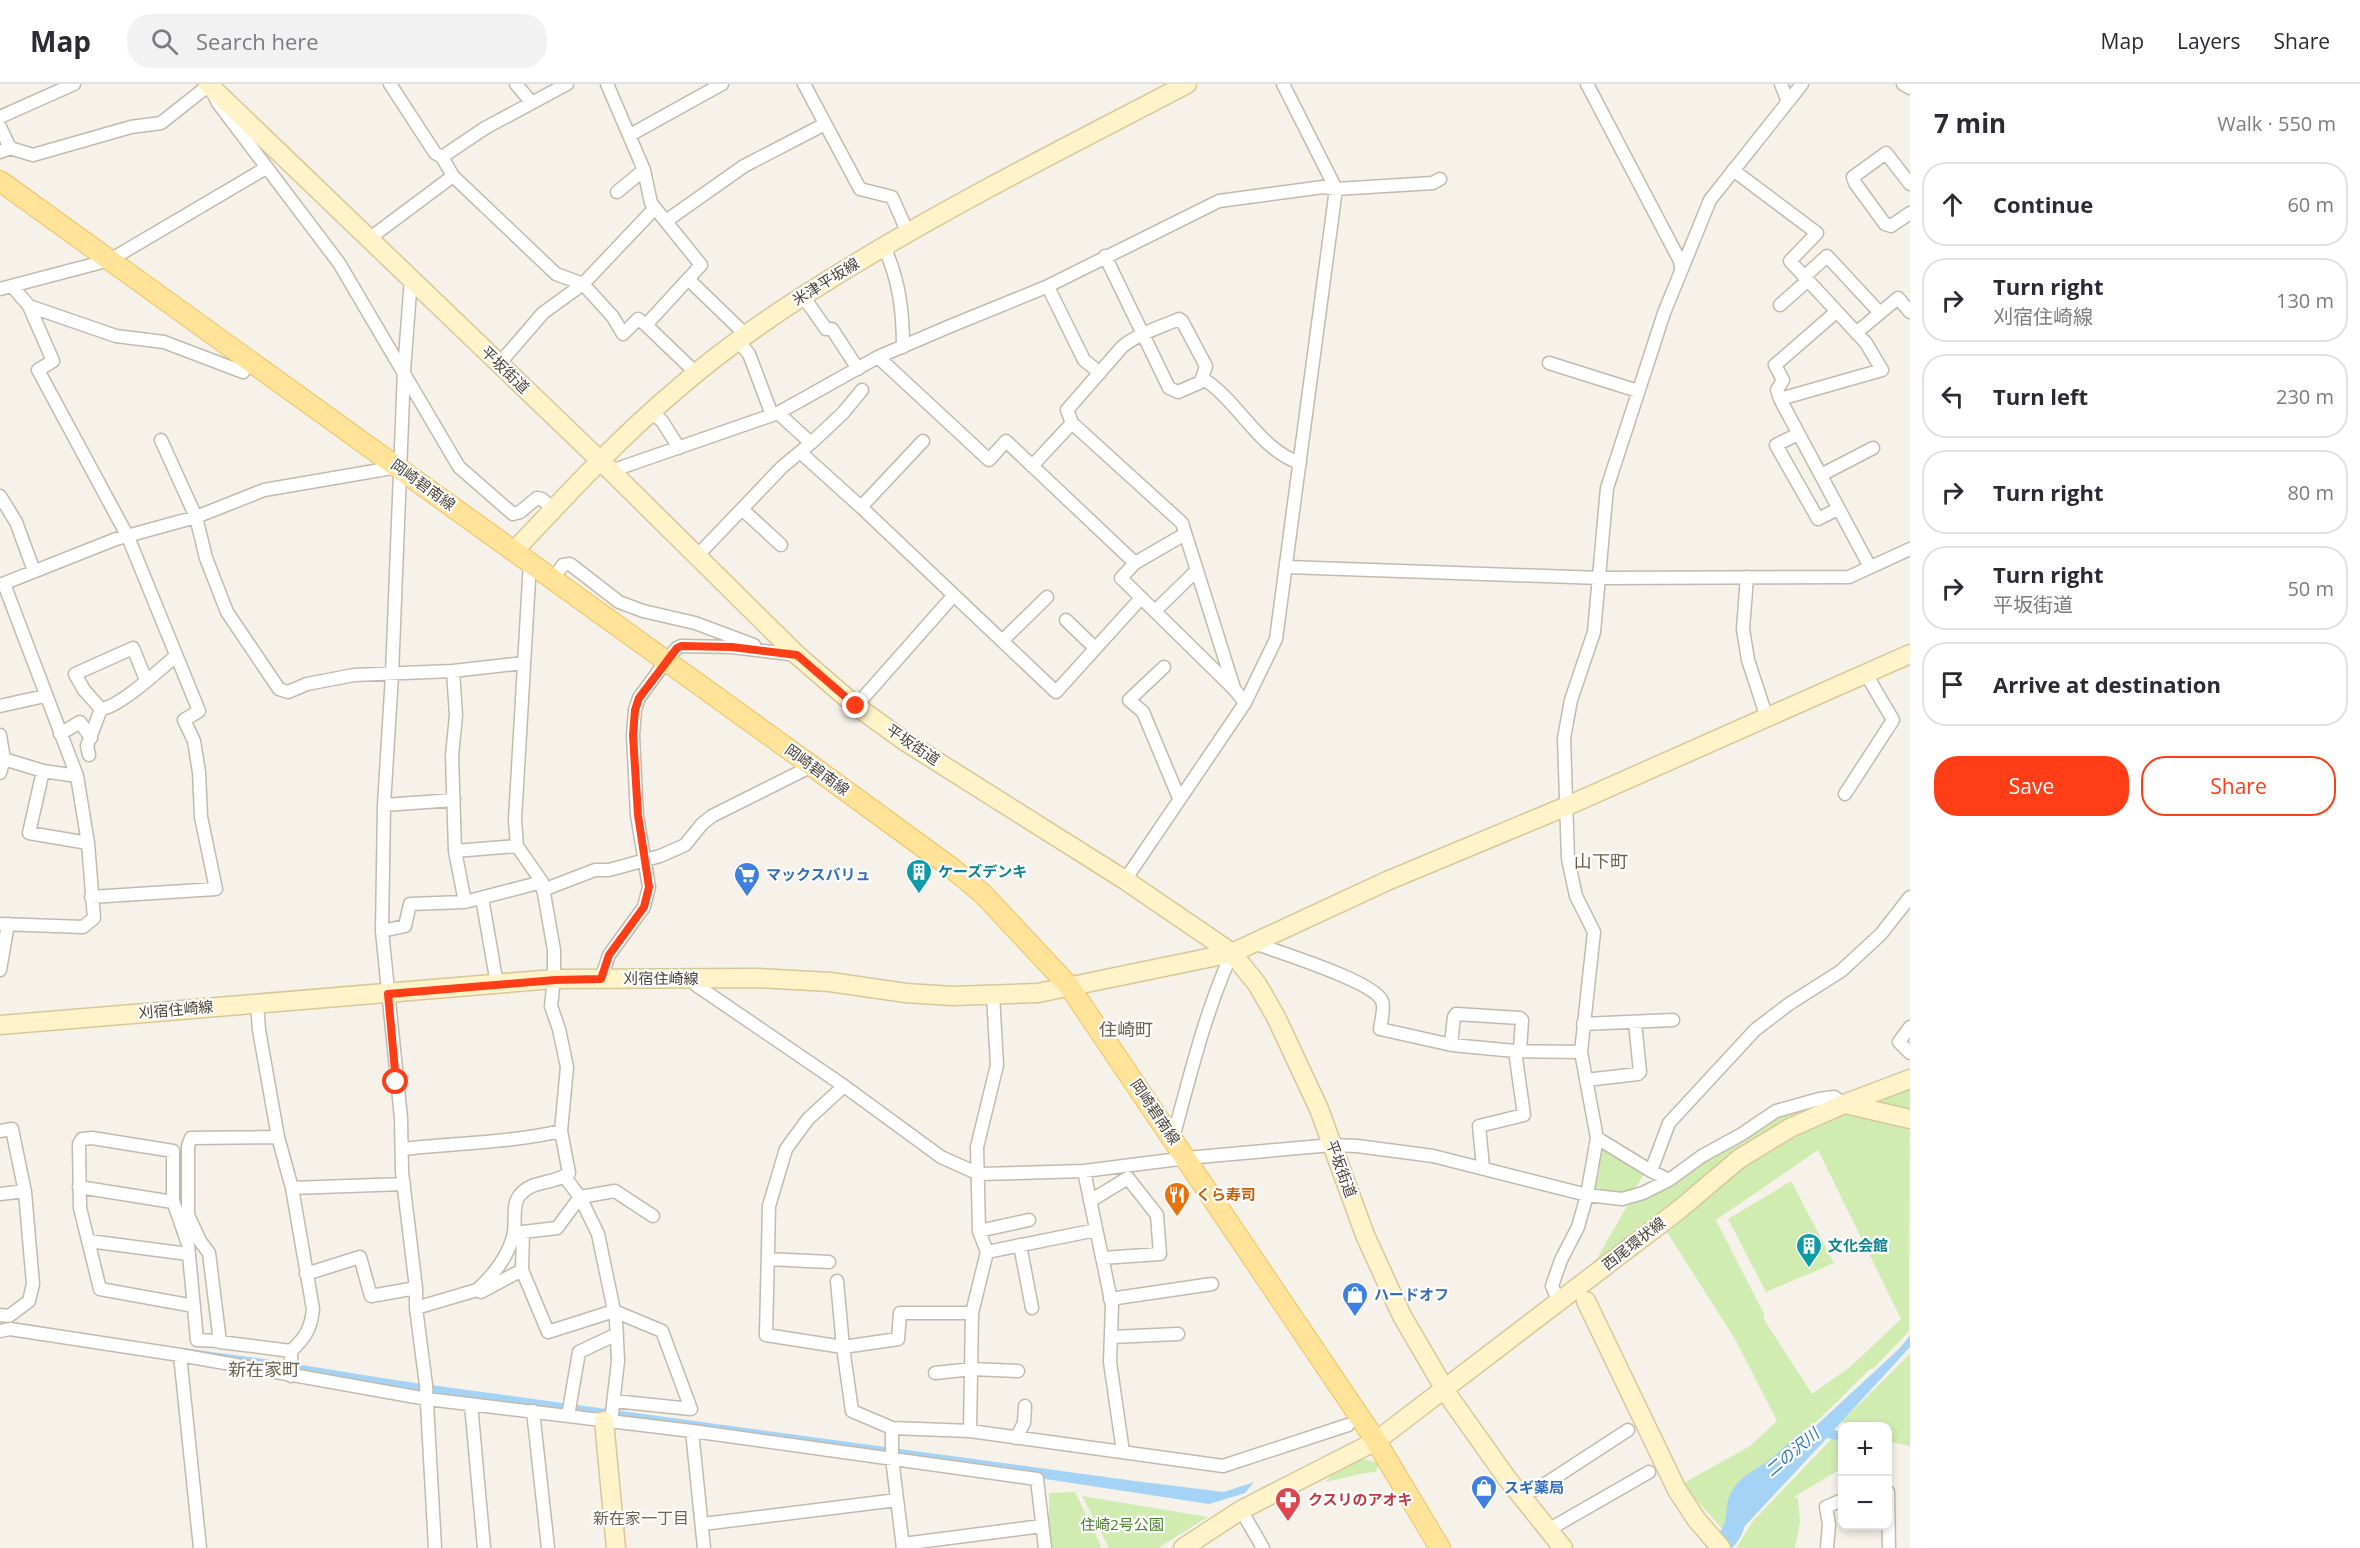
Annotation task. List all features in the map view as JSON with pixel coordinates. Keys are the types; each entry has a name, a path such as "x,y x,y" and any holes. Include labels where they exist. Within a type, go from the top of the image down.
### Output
{"main road":[{"name":"岡崎碧南線","path":"0,181 812,766 953,869 983,894 1069,986 1376,1441 1440,1548"}],"street":[{"path":"0,117 74,84"},
{"path":"208,84 370,238 453,176"},
{"path":"0,127 5,150 33,155 131,127 161,123 208,84"},
{"path":"208,84 218,103 339,263 459,467 513,514 520,512 537,498 542,499 554,510"},
{"path":"390,84 435,153 442,158 453,176 556,273 583,284 613,317 623,334 638,319 696,374"},
{"path":"516,84 531,102"},
{"path":"442,158 485,128 567,84"},
{"path":"607,84 644,170 651,203 701,265 646,325"},
{"path":"630,135 722,84"},
{"path":"804,84 860,189 892,197 907,231"},
{"name":"米津平坂線","path":"522,557 554,510 605,466 651,412 742,338 803,296 907,231 1187,84"},
{"path":"1125,880 1245,703 1276,639 1336,189 1283,84"},
{"path":"1587,84 1680,261 1681,268"},
{"path":"1781,84 1788,102"},
{"path":"1558,1300 1552,1286 1561,1260 1578,1227 1587,1195 1597,1138 1581,1052 1595,942 1594,932 1576,896 1568,859 1564,738 1571,700 1594,632 1607,488 1681,268 1710,200 1802,84"},
{"path":"1903,84 1910,88"},
{"path":"666,221 744,166 825,124"},
{"path":"1910,184 1886,153 1853,177 1885,224 1891,226 1910,213"},
{"path":"6,288 110,260 266,168"},
{"path":"617,192 644,170"},
{"path":"1733,171 1817,233 1790,261 1866,343 1882,370 1780,399"},
{"path":"605,466 679,448 775,414 878,357 1048,287 1105,256 1219,201 1323,187 1336,189 1434,183 1440,179"},
{"path":"499,364 543,313 583,284 655,208"},
{"name":"平坂街道","path":"370,238 797,655 856,706 906,742 1125,880 1232,953 1257,984 1276,1017 1319,1109 1369,1245 1402,1316 1444,1388 1506,1477 1563,1548"},
{"path":"884,247 892,264 901,297 903,346"},
{"path":"1105,256 1144,335 1169,388 1174,392 1201,382 1206,366 1179,318 1144,335 1126,344 1067,410 1072,423 1182,523 1235,690"},
{"path":"1780,305 1827,256 1880,313"},
{"path":"411,278 399,467 392,675 384,805 382,931 403,1149 404,1184 427,1399 435,1548"},
{"path":"688,279 742,338 775,414 812,443"},
{"path":"1048,287 1084,360 1100,373"},
{"path":"6,288 29,306 116,336 164,342 243,372 250,362"},
{"path":"803,296 826,329 832,329 858,369"},
{"path":"1856,333 1898,298 1910,312"},
{"path":"29,306 53,361 38,370 128,537 200,711 184,720 194,741 199,772 201,817 216,889 91,897"},
{"path":"1836,312 1774,364 1783,380 1777,390 1798,434 1870,567"},
{"path":"878,357 989,460 1006,441 1135,563"},
{"path":"1549,363 1638,391"},
{"path":"1202,378 1215,386 1269,445 1300,463"},
{"path":"697,556 782,467 812,443 843,413 862,390"},
{"path":"651,412 662,421 679,448"},
{"path":"1032,466 1072,423"},
{"path":"1798,434 1776,445 1818,519 1838,509"},
{"path":"161,440 196,517 206,558 227,612 279,689 288,692 307,684 354,675 453,671 524,663"},
{"path":"861,507 923,441"},
{"path":"1821,475 1873,448"},
{"path":"800,452 1056,692 1141,597"},
{"path":"0,970 4,924 83,927 93,918 88,843 77,776 2,584 116,539 196,517 264,490 399,467"},
{"path":"0,496 16,522 34,571"},
{"path":"742,509 781,545"},
{"path":"1185,534 1135,563 1121,578 1235,690 1245,703"},
{"path":"1287,567 1600,578 1849,577 1910,549"},
{"path":"416,1308 477,1290 484,1284 506,1255 510,1245 514,1233 517,1198 532,1185 569,1173 561,1131 567,1067 559,1029 551,1006 555,980 554,950 542,886 517,846 515,820 524,663 522,557"},
{"path":"553,579 567,563 619,602 643,611 694,623 778,654"},
{"path":"1155,611 1197,570"},
{"path":"1747,577 1743,629 1748,660 1767,718"},
{"path":"856,706 954,595"},
{"path":"1002,641 1047,597"},
{"path":"1065,620 1095,648"},
{"path":"601,979 609,955 644,907 649,887 635,788 633,735 635,710 639,698 666,661 681,646 732,647 797,655"},
{"path":"101,709 75,678 75,674 133,648 146,680"},
{"name":"刈宿住崎線","path":"0,1025 555,980 797,980 906,993 953,996 1038,993 1232,953 1388,881 1567,806 1910,654"},
{"path":"101,709 109,708 176,656"},
{"path":"1164,667 1129,700 1143,712 1179,798"},
{"path":"453,671 456,715 452,756 455,851 465,902"},
{"path":"1845,794 1893,720 1866,674"},
{"path":"0,706 45,696"},
{"path":"88,755 87,746 101,709"},
{"path":"60,734 80,722 91,738"},
{"path":"0,735 2,760 0,773"},
{"path":"2,760 43,771 77,776"},
{"path":"382,931 405,926 410,904 465,902 542,886 595,870 609,870 645,861 685,845 702,824 712,816 812,766"},
{"path":"43,771 29,833 88,843"},
{"path":"384,805 454,800"},
{"path":"455,851 517,846"},
{"path":"1651,1171 1669,1123 1755,1030 1789,1004 1842,971 1881,934 1910,897"},
{"path":"482,898 497,984"},
{"path":"1254,943 1345,975 1373,992 1383,1004 1380,1029 1451,1044 1518,1051 1581,1052"},
{"path":"1173,1138 1219,981 1232,953"},
{"path":"695,980 696,985 844,1086 941,1157 979,1174 1084,1171 1186,1158 1332,1145 1433,1156 1587,1195 1622,1199 1643,1193 1668,1180 1702,1156 1742,1134 1776,1111 1819,1099 1834,1097 1844,1104 1910,1119"},
{"path":"970,1431 972,1313 987,1252 979,1231 977,1147 997,1065 993,995"},
{"path":"257,1003 259,1030 278,1137 292,1188 313,1309 311,1325 304,1339 291,1351 291,1376"},
{"path":"1451,1044 1456,1014 1520,1018 1521,1020 1518,1051 1524,1115 1479,1126 1483,1167"},
{"path":"1583,1024 1673,1020"},
{"path":"1586,1080 1640,1072 1635,1022"},
{"path":"1910,1028 1899,1042 1910,1053"},
{"name":"西尾環状線","path":"1183,1548 1241,1510 1376,1441 1558,1300 1582,1294 1739,1159 1790,1128 1844,1104 1910,1079"},
{"path":"844,1086 808,1119 786,1149 769,1206 766,1335 843,1347 897,1339 900,1312 972,1313"},
{"path":"0,1131 12,1129 25,1191 33,1284 29,1300 5,1323"},
{"path":"403,1149 450,1143 532,1138 561,1131"},
{"path":"220,1341 209,1252 200,1241 189,1215 188,1146 191,1138 278,1137"},
{"path":"194,1306 100,1289 80,1208 80,1144 82,1139 92,1138 173,1151 173,1202 188,1244 188,1254 194,1306 197,1340 291,1351"},
{"path":"1597,1138 1668,1180"},
{"path":"1090,1201 1128,1178 1134,1165"},
{"path":"1084,1171 1110,1299 1110,1362 1123,1452"},
{"path":"564,1176 580,1197 598,1234 614,1311 618,1361 614,1401 608,1422 616,1548"},
{"path":"1102,1258 1160,1254 1157,1215 1128,1178"},
{"path":"292,1188 404,1184"},
{"path":"79,1186 173,1202"},
{"path":"0,1194 25,1191"},
{"path":"614,1401 691,1409 662,1331 614,1311 548,1332 522,1270 523,1233 557,1228 580,1197 615,1191 653,1216"},
{"path":"979,1231 1029,1220"},
{"path":"987,1252 1096,1230"},
{"path":"88,1241 188,1254"},
{"path":"1020,1245 1032,1308"},
{"path":"306,1274 360,1257 371,1296 416,1288"},
{"path":"768,1259 829,1262"},
{"path":"481,1292 522,1270"},
{"path":"837,1281 852,1411 892,1428 970,1431 1222,1466 1348,1425"},
{"path":"1110,1299 1212,1284"},
{"path":"1582,1294 1677,1490 1715,1542"},
{"path":"5,1323 427,1399 692,1431 1037,1479 1045,1548"},
{"path":"568,1416 579,1352 617,1334"},
{"path":"1111,1337 1178,1334"},
{"path":"180,1354 200,1548"},
{"path":"935,1373 972,1369 1018,1371"},
{"path":"471,1404 484,1548"},
{"path":"1016,1438 1024,1423 1025,1406"},
{"path":"534,1411 548,1548"},
{"path":"892,1428 892,1458 903,1546 1042,1526"},
{"path":"1520,1494 1539,1488 1628,1430"},
{"path":"692,1431 705,1548"},
{"path":"1543,1523 1649,1472"},
{"path":"703,1524 897,1500"},
{"path":"1827,1548 1829,1524 1826,1507 1838,1502"},
{"path":"1241,1510 1263,1548"},
{"path":"1888,1530 1889,1548"}],"green space":[{"path":"1910,1085 1909,1331 1873,1369 1870,1369 1776,1462 1771,1459 1772,1461 1739,1485 1724,1531 1682,1484 1750,1446 1777,1421 1735,1339 1665,1229 1700,1205 1697,1202 1743,1168 1842,1109","holes":["1818,1150 1901,1319 1850,1367 1812,1394 1763,1318 1765,1316 1716,1220"]},
{"path":"1824,1102 1595,1262 1627,1206 1637,1199 1776,1114"},
{"path":"1599,1144 1645,1173 1634,1190 1620,1193 1593,1191"},
{"path":"1791,1181 1834,1263 1766,1292 1728,1219"},
{"path":"1910,1354 1910,1446 1892,1442 1892,1422 1842,1421"},
{"path":"1838,1432 1838,1470 1794,1497 1798,1498 1800,1522 1795,1548 1736,1548 1753,1521"},
{"path":"1363,1459 1379,1463 1376,1472 1325,1482 1335,1472"},
{"path":"1075,1492 1102,1548 1049,1548 1049,1493"},
{"name":"住崎2号公園","path":"1082,1496 1208,1517 1158,1548 1109,1548"}],"water":[{"path":"0,1323 271,1360 401,1381 1135,1481 1224,1492 1254,1482 1245,1493 1209,1504 842,1448 458,1399 0,1327"},
{"name":"二の沢川","path":"1910,1335 1910,1347 1841,1422 1838,1422 1834,1430 1838,1431 1838,1440 1827,1438 1743,1528 1731,1548 1709,1548 1747,1503 1725,1526 1735,1495 1785,1454 1774,1473 1808,1433 1900,1348"}],"waterway":[{"path":"24,1325 44,1328"},
{"name":"二の沢川","path":"1727,1539 1734,1527 1738,1500 1744,1491 1778,1466 1806,1441"}],"place":[{"name":"ケーズデンキ","path":"919,895"},
{"name":"マックスバリュ","path":"747,898"},
{"name":"くら寿司","path":"1177,1218"},
{"name":"文化会館","path":"1809,1269"},
{"name":"ハードオフ","path":"1355,1318"},
{"name":"スギ薬局","path":"1484,1511"},
{"name":"クスリのアオキ","path":"1288,1523"}],"district":[{"name":"山下町","path":"1601,862"},
{"name":"住崎町","path":"1126,1030"},
{"name":"新在家町","path":"264,1370"},
{"name":"新在家一丁目","path":"641,1518"}],"route":[{"path":"396,1082 388,994 555,980 601,979 609,955 631,921 644,907 649,887 635,788 633,735 635,710 639,698 677,648 681,646 732,647 797,655 856,706"}]}
